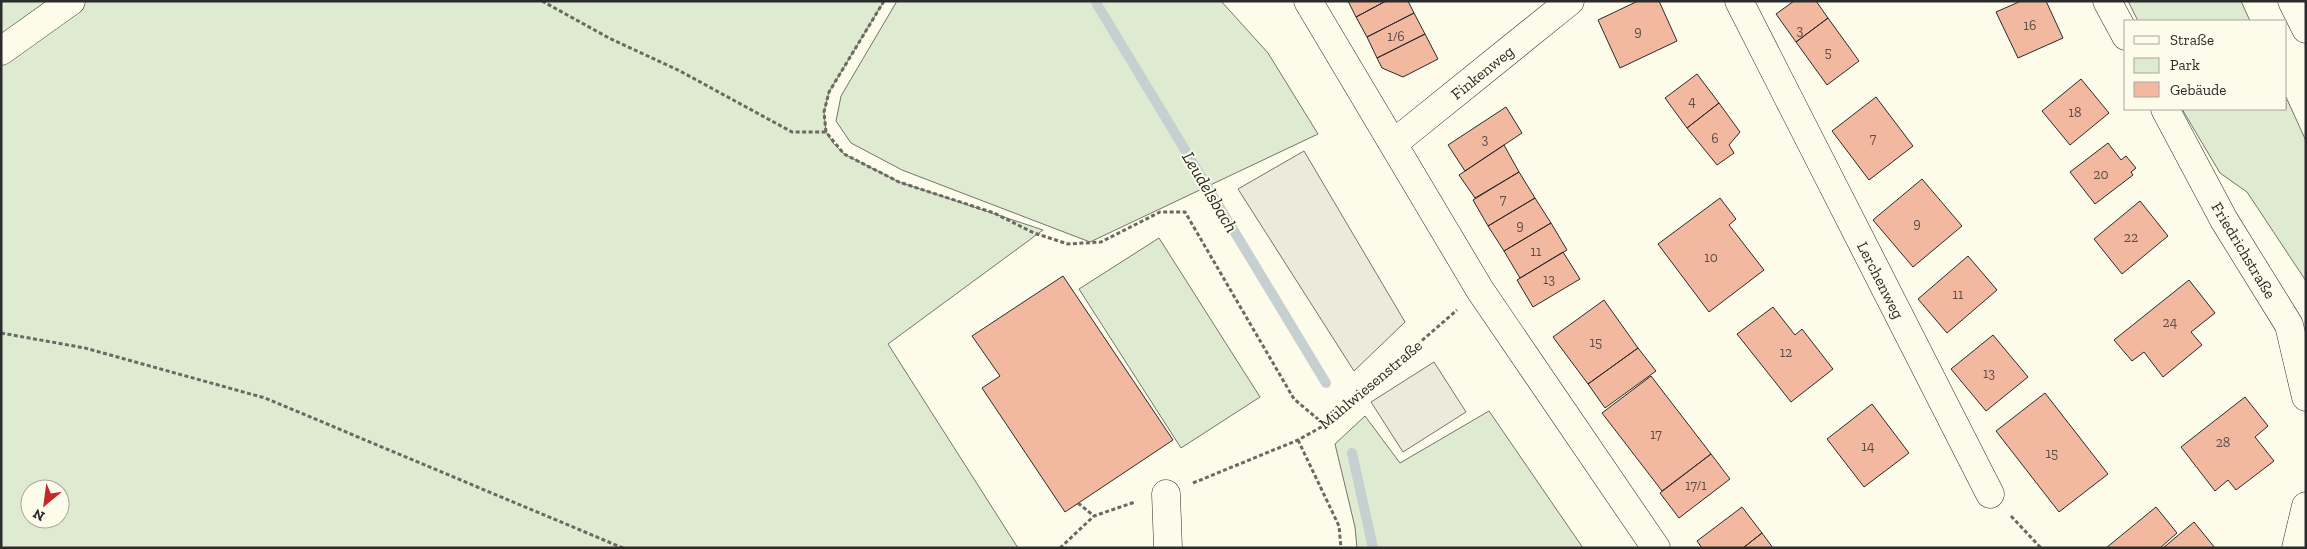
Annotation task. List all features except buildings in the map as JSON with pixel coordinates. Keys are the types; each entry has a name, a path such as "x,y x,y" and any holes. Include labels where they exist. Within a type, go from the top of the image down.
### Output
{"street":[{"path":"1,51 72,1"},
{"path":"1308,1 1480,290 1656,548"},
{"name":"Finkenweg","path":"1394,144 1570,1"},
{"name":"Lerchenweg","path":"1739,1 1990,494"},
{"path":"2107,1 2124,32"},
{"path":"2292,1 2306,29"},
{"name":"Friedrichstraße","path":"2166,110 2224,220 2289,325 2306,398"},
{"path":"1166,494 1168,548"},
{"path":"2296,548 2306,506"}],"path":[{"path":"542,1 792,132 826,132"},
{"path":"884,1 829,92 824,112 826,132 844,154 899,182 994,213 1034,233 1068,244 1101,242 1160,212 1185,212 1294,399 1325,425"},
{"name":"Mühlwiesenstraße","path":"1094,516 1122,505 1166,494 1298,440 1325,425 1480,290"},
{"path":"1,333 85,348 265,398 623,548"},
{"path":"1298,440 1339,526 1341,548"},
{"path":"1990,494 2040,548"},
{"path":"1060,548 1094,516 1078,503"}],"green space":[{"path":"1,1 884,1 829,92 824,112 826,132 833,143 844,154 899,182 1043,230 888,344 1018,548 1,548"},
{"path":"897,1 1221,1 1268,53 1318,134 1090,242 902,170 851,143 836,121 841,96"},
{"path":"2128,1 2241,1 2250,20 2138,20"},
{"path":"2287,99 2306,141 2306,281 2247,192 2220,173 2183,110 2287,110"},
{"path":"1159,238 1260,397 1181,448 1079,289"},
{"path":"1489,411 1583,548 1357,548 1355,527 1335,444 1365,416 1400,463"}],"shaded area":[{"path":"1304,151 1405,322 1354,371 1238,189"},
{"path":"1434,362 1466,412 1403,452 1371,402"}],"waterway":[{"name":"Leudelsbach","path":"1095,1 1326,383"},
{"name":"Leudelsbach","path":"1352,453 1373,548"}]}
